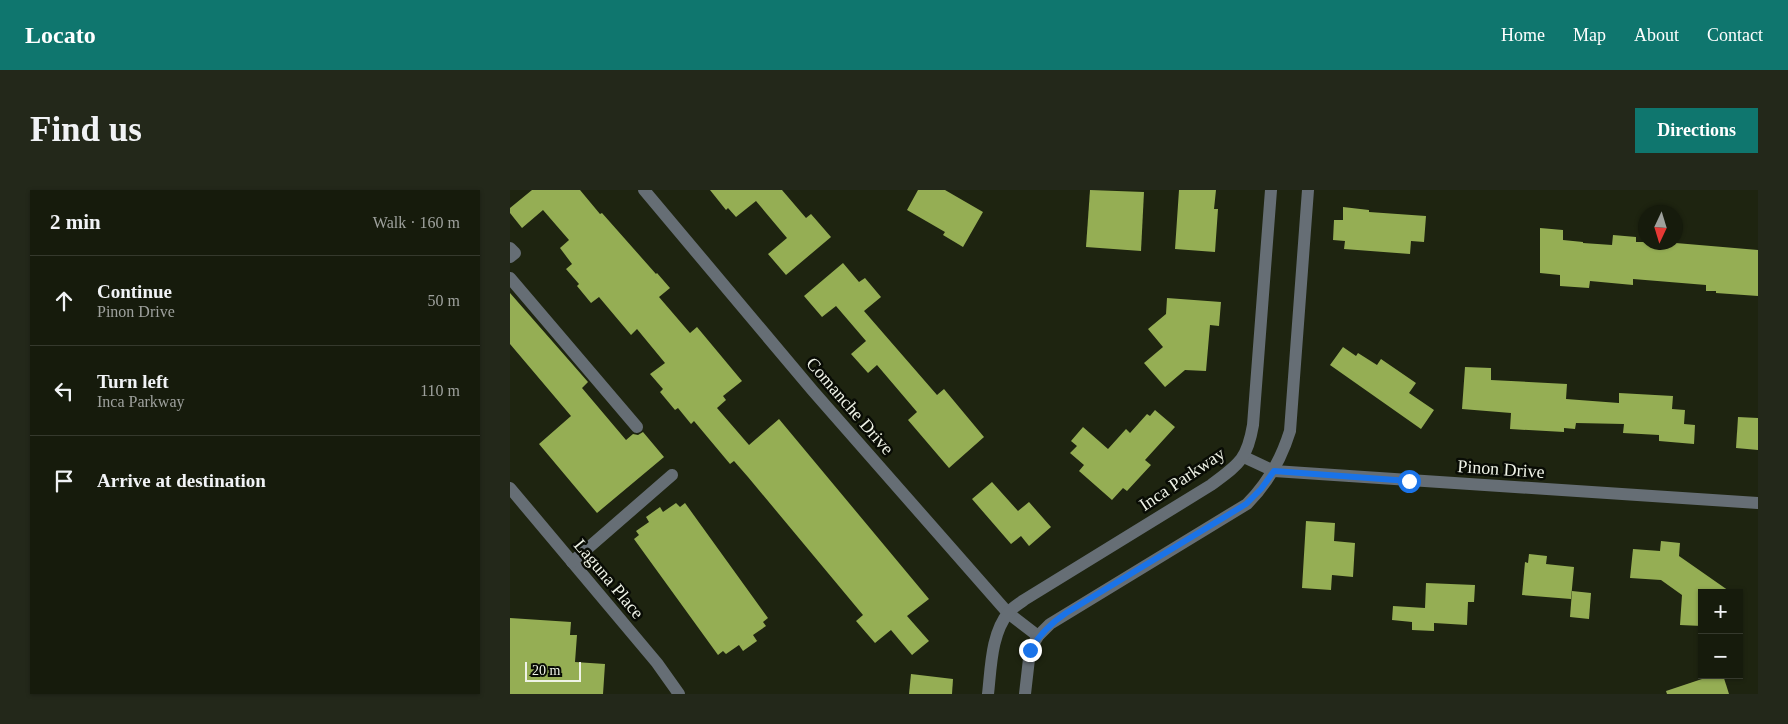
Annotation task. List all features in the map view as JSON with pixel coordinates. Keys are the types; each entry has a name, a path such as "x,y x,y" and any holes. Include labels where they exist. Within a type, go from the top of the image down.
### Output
{"street":[{"name":"Comanche Drive","path":"644,190 814,391 1008,613 1038,636"},
{"name":"Inca Parkway","path":"988,694 998,631 1008,613 1024,600 1211,485 1231,470 1244,456 1250,444 1254,425 1271,190"},
{"path":"1025,694 1030,650 1038,636 1050,624 1246,504 1261,489 1274,471 1284,452 1290,431 1308,190"},
{"path":"510,248 514,253 510,256"},
{"path":"510,278 637,427"},
{"name":"Pinon Drive","path":"1244,456 1274,471 1758,503"},
{"path":"572,562 672,475"},
{"name":"Laguna Place","path":"510,490 657,663 679,694"}],"building":[{"path":"532,190 580,190 600,214 602,213 657,273 670,288 659,297 690,333 697,327 742,381 723,396 726,400 717,408 749,445 779,419 929,599 907,616 929,641 912,655 891,630 875,643 856,621 863,615 748,477 734,461 730,464 694,421 691,424 678,408 675,410 660,392 663,389 650,374 665,363 637,329 631,335 599,297 591,303 577,286 579,284 566,269 572,264 560,248 569,240 543,210 522,228 510,213 510,208"},
{"path":"710,190 782,190 806,218 811,214 831,237 786,275 768,254 787,238 756,201 736,217 728,208 726,210"},
{"path":"918,190 945,190 983,212 963,247 943,235 945,232 907,210"},
{"path":"1090,190 1144,192 1141,251 1086,247"},
{"path":"1179,190 1216,190 1214,209 1218,209 1215,252 1175,249"},
{"path":"1343,207 1369,210 1369,212 1426,216 1424,242 1411,241 1410,254 1344,249 1345,241 1333,240 1334,220 1343,220"},
{"path":"1540,228 1563,230 1563,240 1583,243 1612,245 1613,235 1636,237 1638,250 1683,250 1683,244 1758,250 1758,296 1706,291 1706,285 1633,279 1633,285 1590,281 1589,288 1560,286 1560,275 1540,273"},
{"path":"843,263 859,282 865,278 881,297 864,311 937,395 944,389 984,437 949,468 908,420 917,412 877,365 868,373 851,354 866,341 836,306 822,317 804,296"},
{"path":"510,293 588,382 582,388 626,440 633,434 638,435 643,432 664,457 597,513 539,444 571,416 510,344"},
{"path":"1167,298 1221,302 1219,326 1210,325 1206,371 1185,370 1165,387 1144,363 1163,347 1148,329 1166,314"},
{"path":"1343,347 1356,356 1358,353 1377,365 1381,359 1416,383 1409,393 1434,410 1421,429 1330,365"},
{"path":"1465,367 1491,368 1491,380 1567,384 1566,399 1619,403 1619,393 1673,396 1672,409 1685,410 1684,424 1695,425 1694,444 1659,441 1659,435 1623,433 1624,424 1576,423 1575,429 1564,428 1564,432 1510,429 1511,413 1462,409"},
{"path":"1155,410 1175,427 1145,460 1151,465 1127,491 1123,488 1112,500 1079,471 1084,465 1070,453 1077,446 1071,441 1083,427 1108,449 1126,429 1130,433 1147,414 1150,416"},
{"path":"1738,417 1758,418 1758,450 1736,448"},
{"path":"992,482 1018,511 1029,502 1051,527 1029,546 1021,536 1011,544 972,499"},
{"path":"676,503 680,507 685,503 768,618 763,622 766,626 753,635 757,641 743,651 739,645 726,654 723,651 718,655 634,539 639,535 636,531 649,522 646,517 660,507 663,512"},
{"path":"1306,521 1335,523 1334,541 1355,543 1353,577 1332,575 1331,590 1302,588"},
{"path":"1661,541 1680,543 1679,556 1726,589 1698,589 1698,626 1680,625 1682,595 1661,580 1630,578 1633,549 1660,551"},
{"path":"1529,554 1547,556 1546,564 1574,567 1571,599 1522,595 1525,562 1528,563"},
{"path":"1426,583 1475,585 1474,602 1468,602 1467,625 1434,623 1434,631 1412,630 1412,622 1392,620 1393,606 1425,608"},
{"path":"1572,591 1591,593 1589,619 1570,617"},
{"path":"510,618 571,622 570,635 577,635 575,662 605,664 603,694 510,694"},
{"path":"911,674 953,679 952,694 909,694"},
{"path":"1702,679 1724,679 1729,694 1667,694 1666,691"}],"route":[{"path":"1030,650 1038,636 1050,624 1066,613 1246,504 1261,489 1274,471 1409,481"}]}
